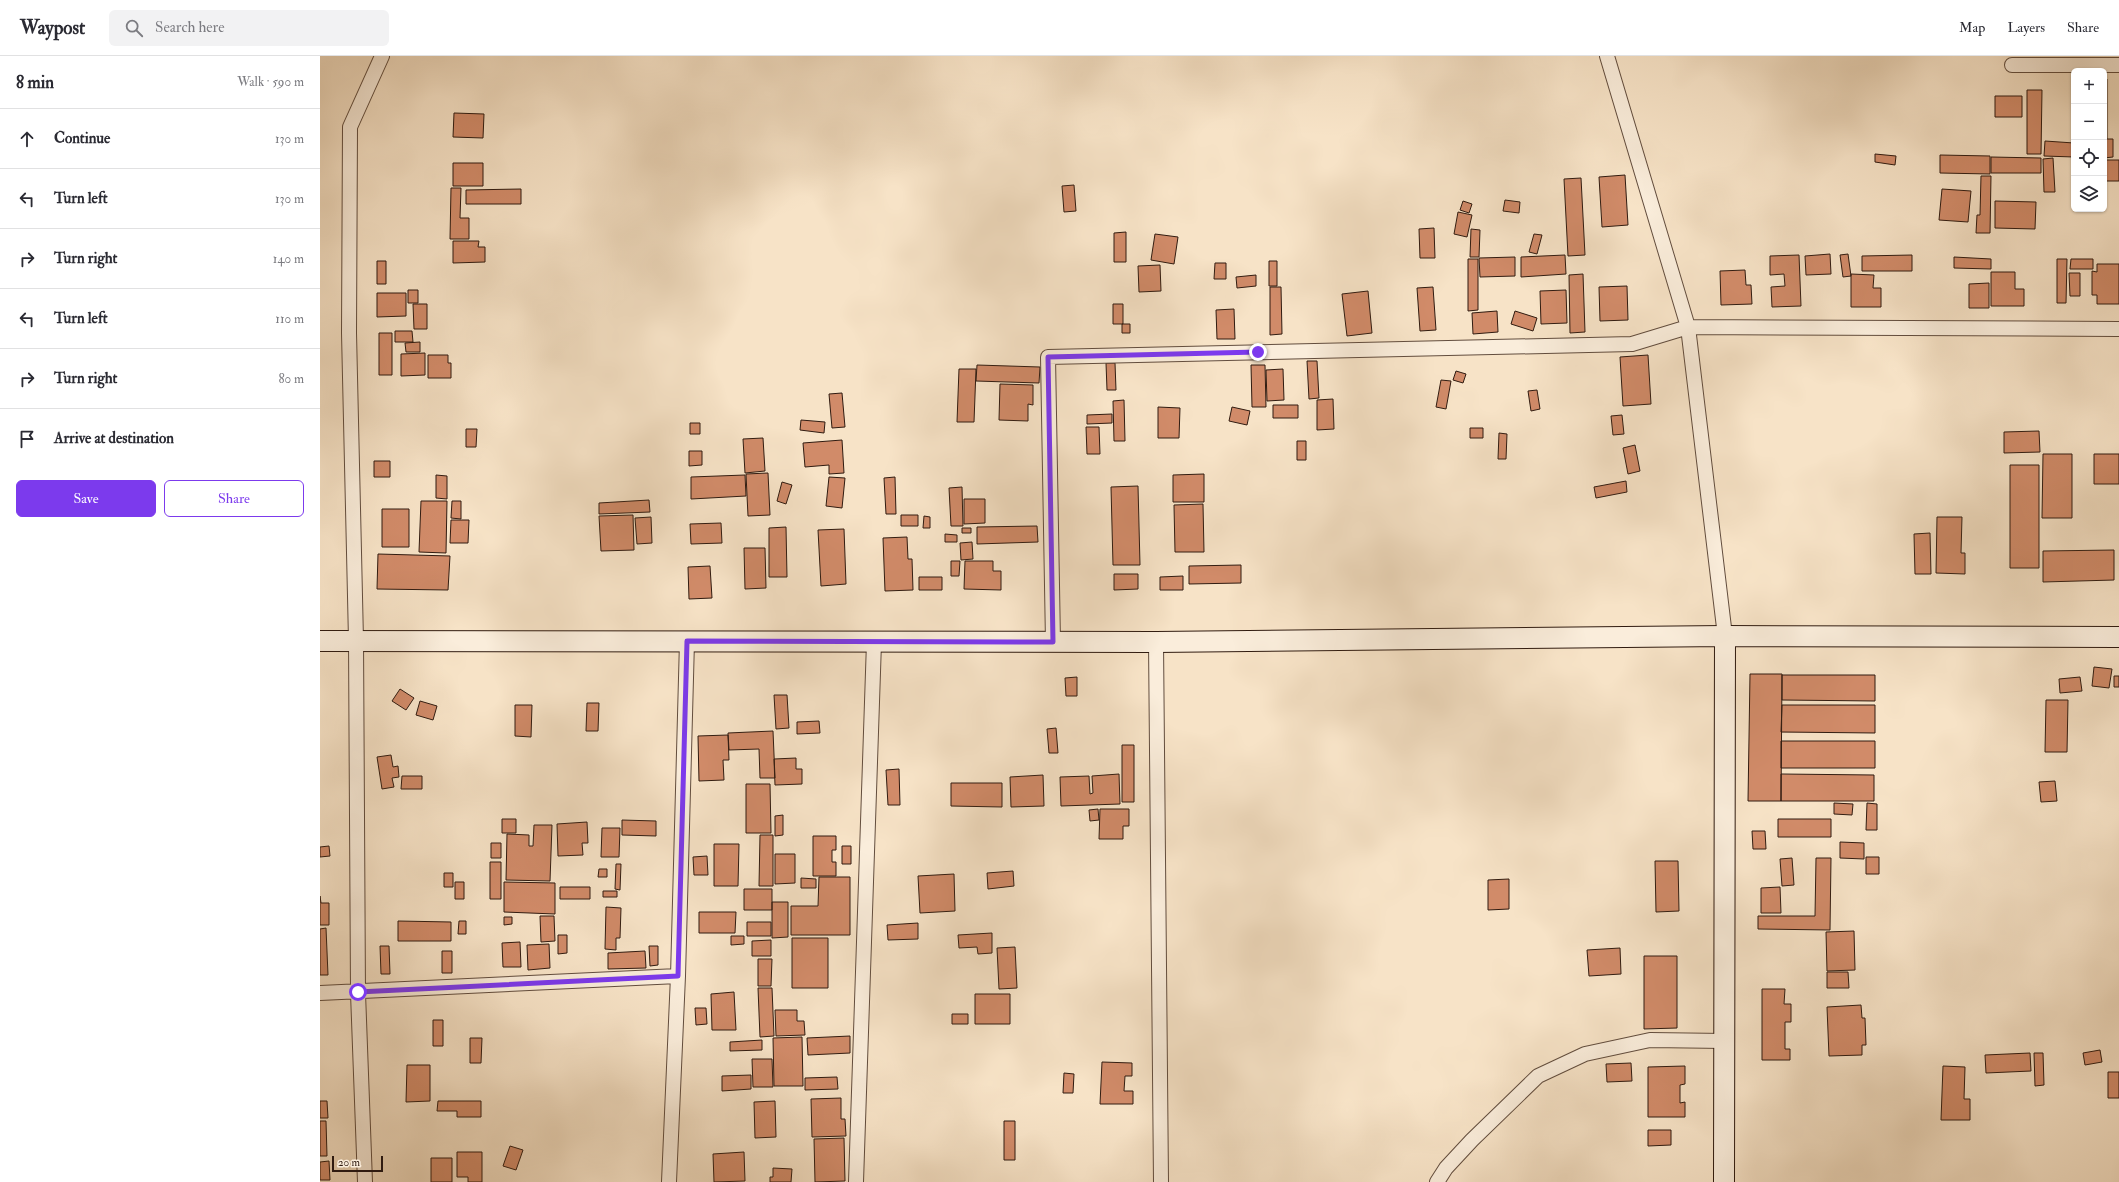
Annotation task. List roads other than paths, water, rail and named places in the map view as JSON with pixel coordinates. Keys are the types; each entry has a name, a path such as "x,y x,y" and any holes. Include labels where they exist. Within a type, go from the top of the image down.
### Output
{"street":[{"path":"365,1182 358,992 356,640 349,333 350,127 382,56"},
{"path":"1607,56 1688,327 1725,636 1724,1182"},
{"path":"2012,65 2119,65"},
{"path":"1053,642 1048,357 1632,344 1688,327 2119,329"},
{"path":"320,641 1156,642 1725,636 2119,638"},
{"path":"669,1182 678,976 687,641"},
{"path":"856,1182 874,642"},
{"path":"1156,642 1161,1182"},
{"path":"320,993 678,976"},
{"path":"1436,1182 1446,1168 1472,1140 1538,1076 1585,1054 1650,1040 1725,1041"}]}
